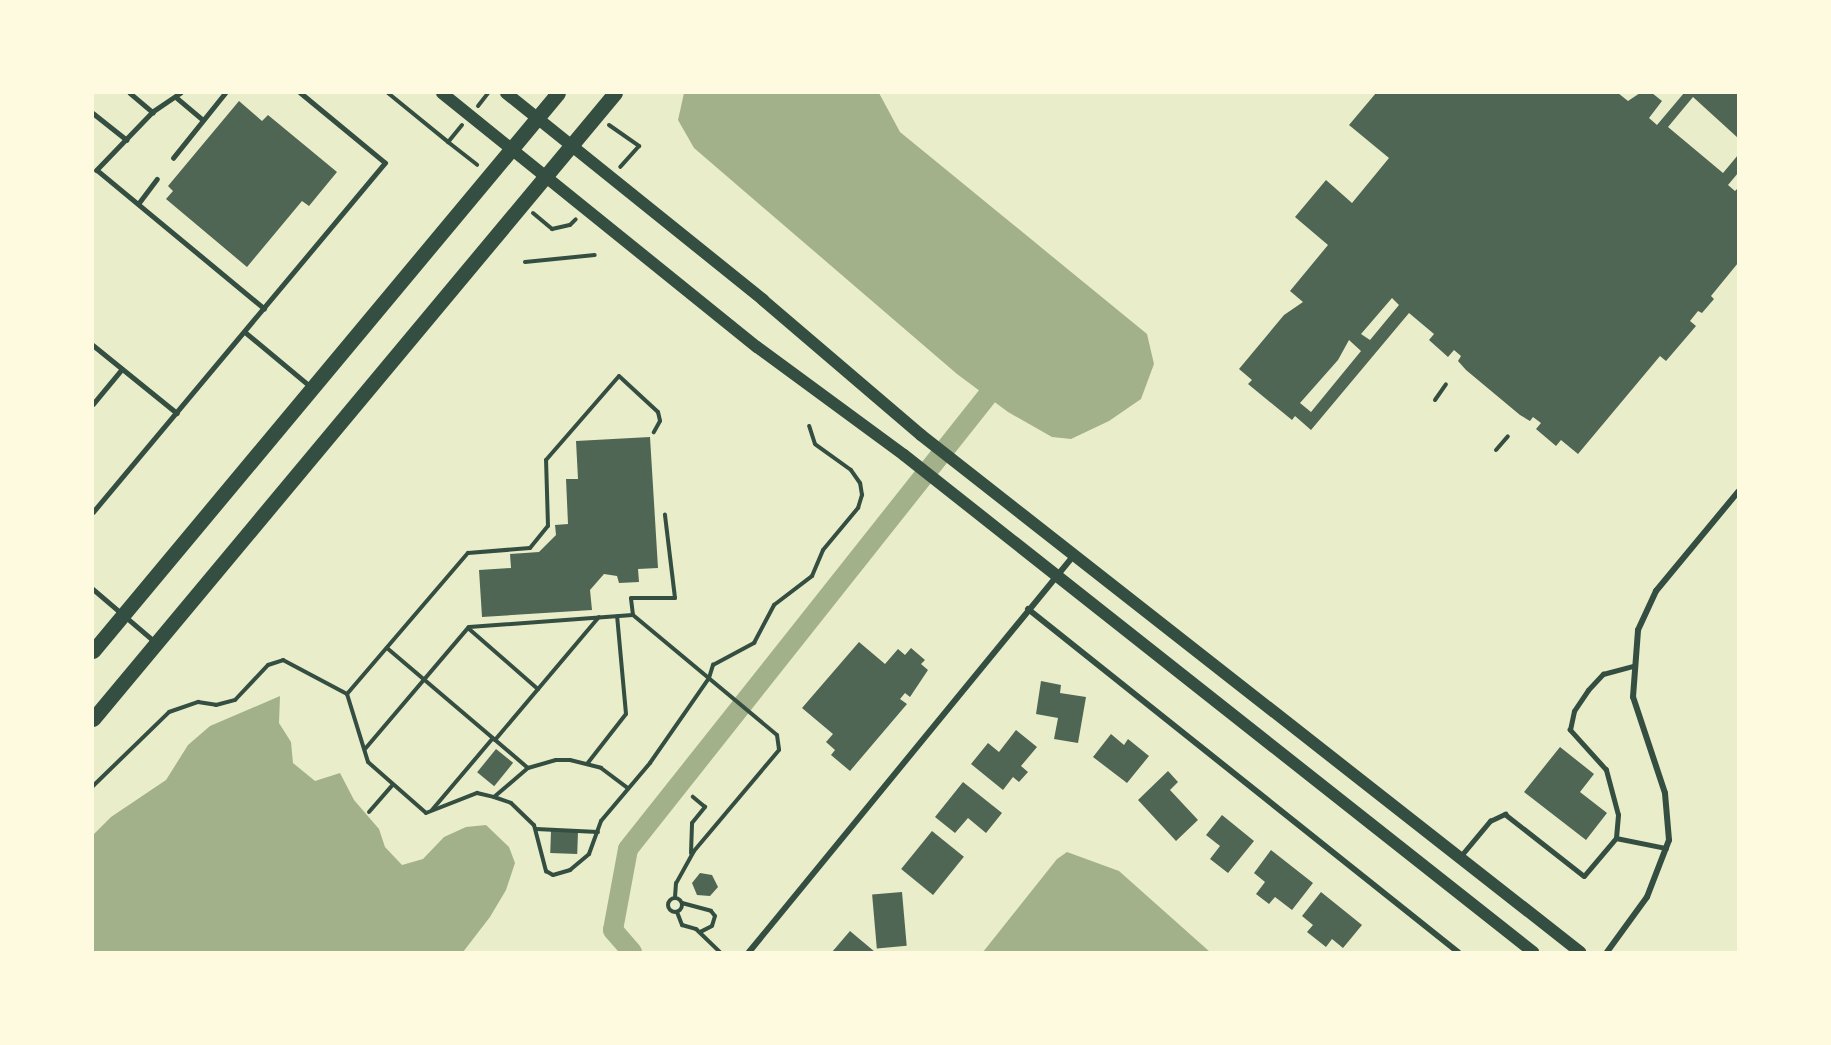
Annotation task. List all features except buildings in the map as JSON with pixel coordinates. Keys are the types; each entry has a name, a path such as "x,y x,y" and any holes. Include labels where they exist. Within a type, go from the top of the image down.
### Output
{"main road":[{"path":"442,93 757,347 904,456 1533,952"},
{"path":"506,93 763,300 921,435 1076,553 1580,952"},
{"path":"93,651 558,93"},
{"path":"93,719 615,93"}],"street":[{"path":"1607,952 1647,897 1669,840 1665,792 1633,697 1632,666 1638,630 1656,591 1738,492"},
{"path":"749,952 1076,553"},
{"path":"1028,609 1458,952"}],"lane":[{"path":"130,93 153,112"},
{"path":"93,175 153,112 177,98 181,93"},
{"path":"173,158 225,93"},
{"path":"93,512 385,163 300,93"},
{"path":"177,98 203,120"},
{"path":"93,113 127,140"},
{"path":"97,170 264,308"},
{"path":"138,204 157,178"},
{"path":"245,332 312,388"},
{"path":"93,345 177,413"},
{"path":"93,404 122,369"},
{"path":"93,588 157,643"},
{"path":"1460,858 1490,821 1505,814 1584,876 1616,838 1618,815 1606,770 1570,730 1574,711 1588,690 1603,674 1632,666"},
{"path":"1616,838 1666,848"}],"path":[{"path":"388,93 448,142"},
{"path":"525,262 596,255"},
{"path":"347,694 468,553 530,548 548,526 546,460 619,376 658,412 660,421 654,432"},
{"path":"1435,400 1446,384"},
{"path":"93,786 169,712 198,702 216,705 234,700 268,665 283,660 347,694 368,762 392,786 426,813 477,793 494,796 518,809 536,829 541,862 553,875 570,870 589,854 601,820 651,763 709,678 713,665 754,643 774,605 812,576 823,550 858,508 862,495 860,483 851,470 815,444 809,426"},
{"path":"1496,450 1508,436"},
{"path":"633,615 631,598 675,598 665,515"},
{"path":"365,750 468,628 633,615 777,735 779,750 691,858 676,883 675,898 667,906 677,912 682,925 700,932 720,952"},
{"path":"587,764 626,714 617,616"},
{"path":"432,810 599,617"},
{"path":"468,628 538,689"},
{"path":"387,648 528,768"},
{"path":"494,796 528,768 556,760 601,768 628,788"},
{"path":"369,812 392,786"},
{"path":"691,858 693,823 705,807 693,798"},
{"path":"536,829 598,832"},
{"path":"675,898 682,903 711,911 715,916 712,926 700,932"},
{"path":"677,912 682,903"}],"shaded area":[{"path":"684,93 879,93 900,132 1147,334 1154,364 1141,399 1109,421 1071,439 1052,437 1008,412 957,374 694,148 678,120"},
{"path":"280,696 279,723 291,742 293,763 315,781 340,773 354,800 379,829 385,847 402,865 423,859 444,837 466,827 486,825 509,847 515,863 506,890 490,917 463,952 93,952 93,835 111,817 166,780 188,745 210,726"},
{"path":"1067,852 1119,871 1210,952 983,952 1057,859"}],"waterway":[{"path":"632,952 613,930 628,849 1003,376"}]}
